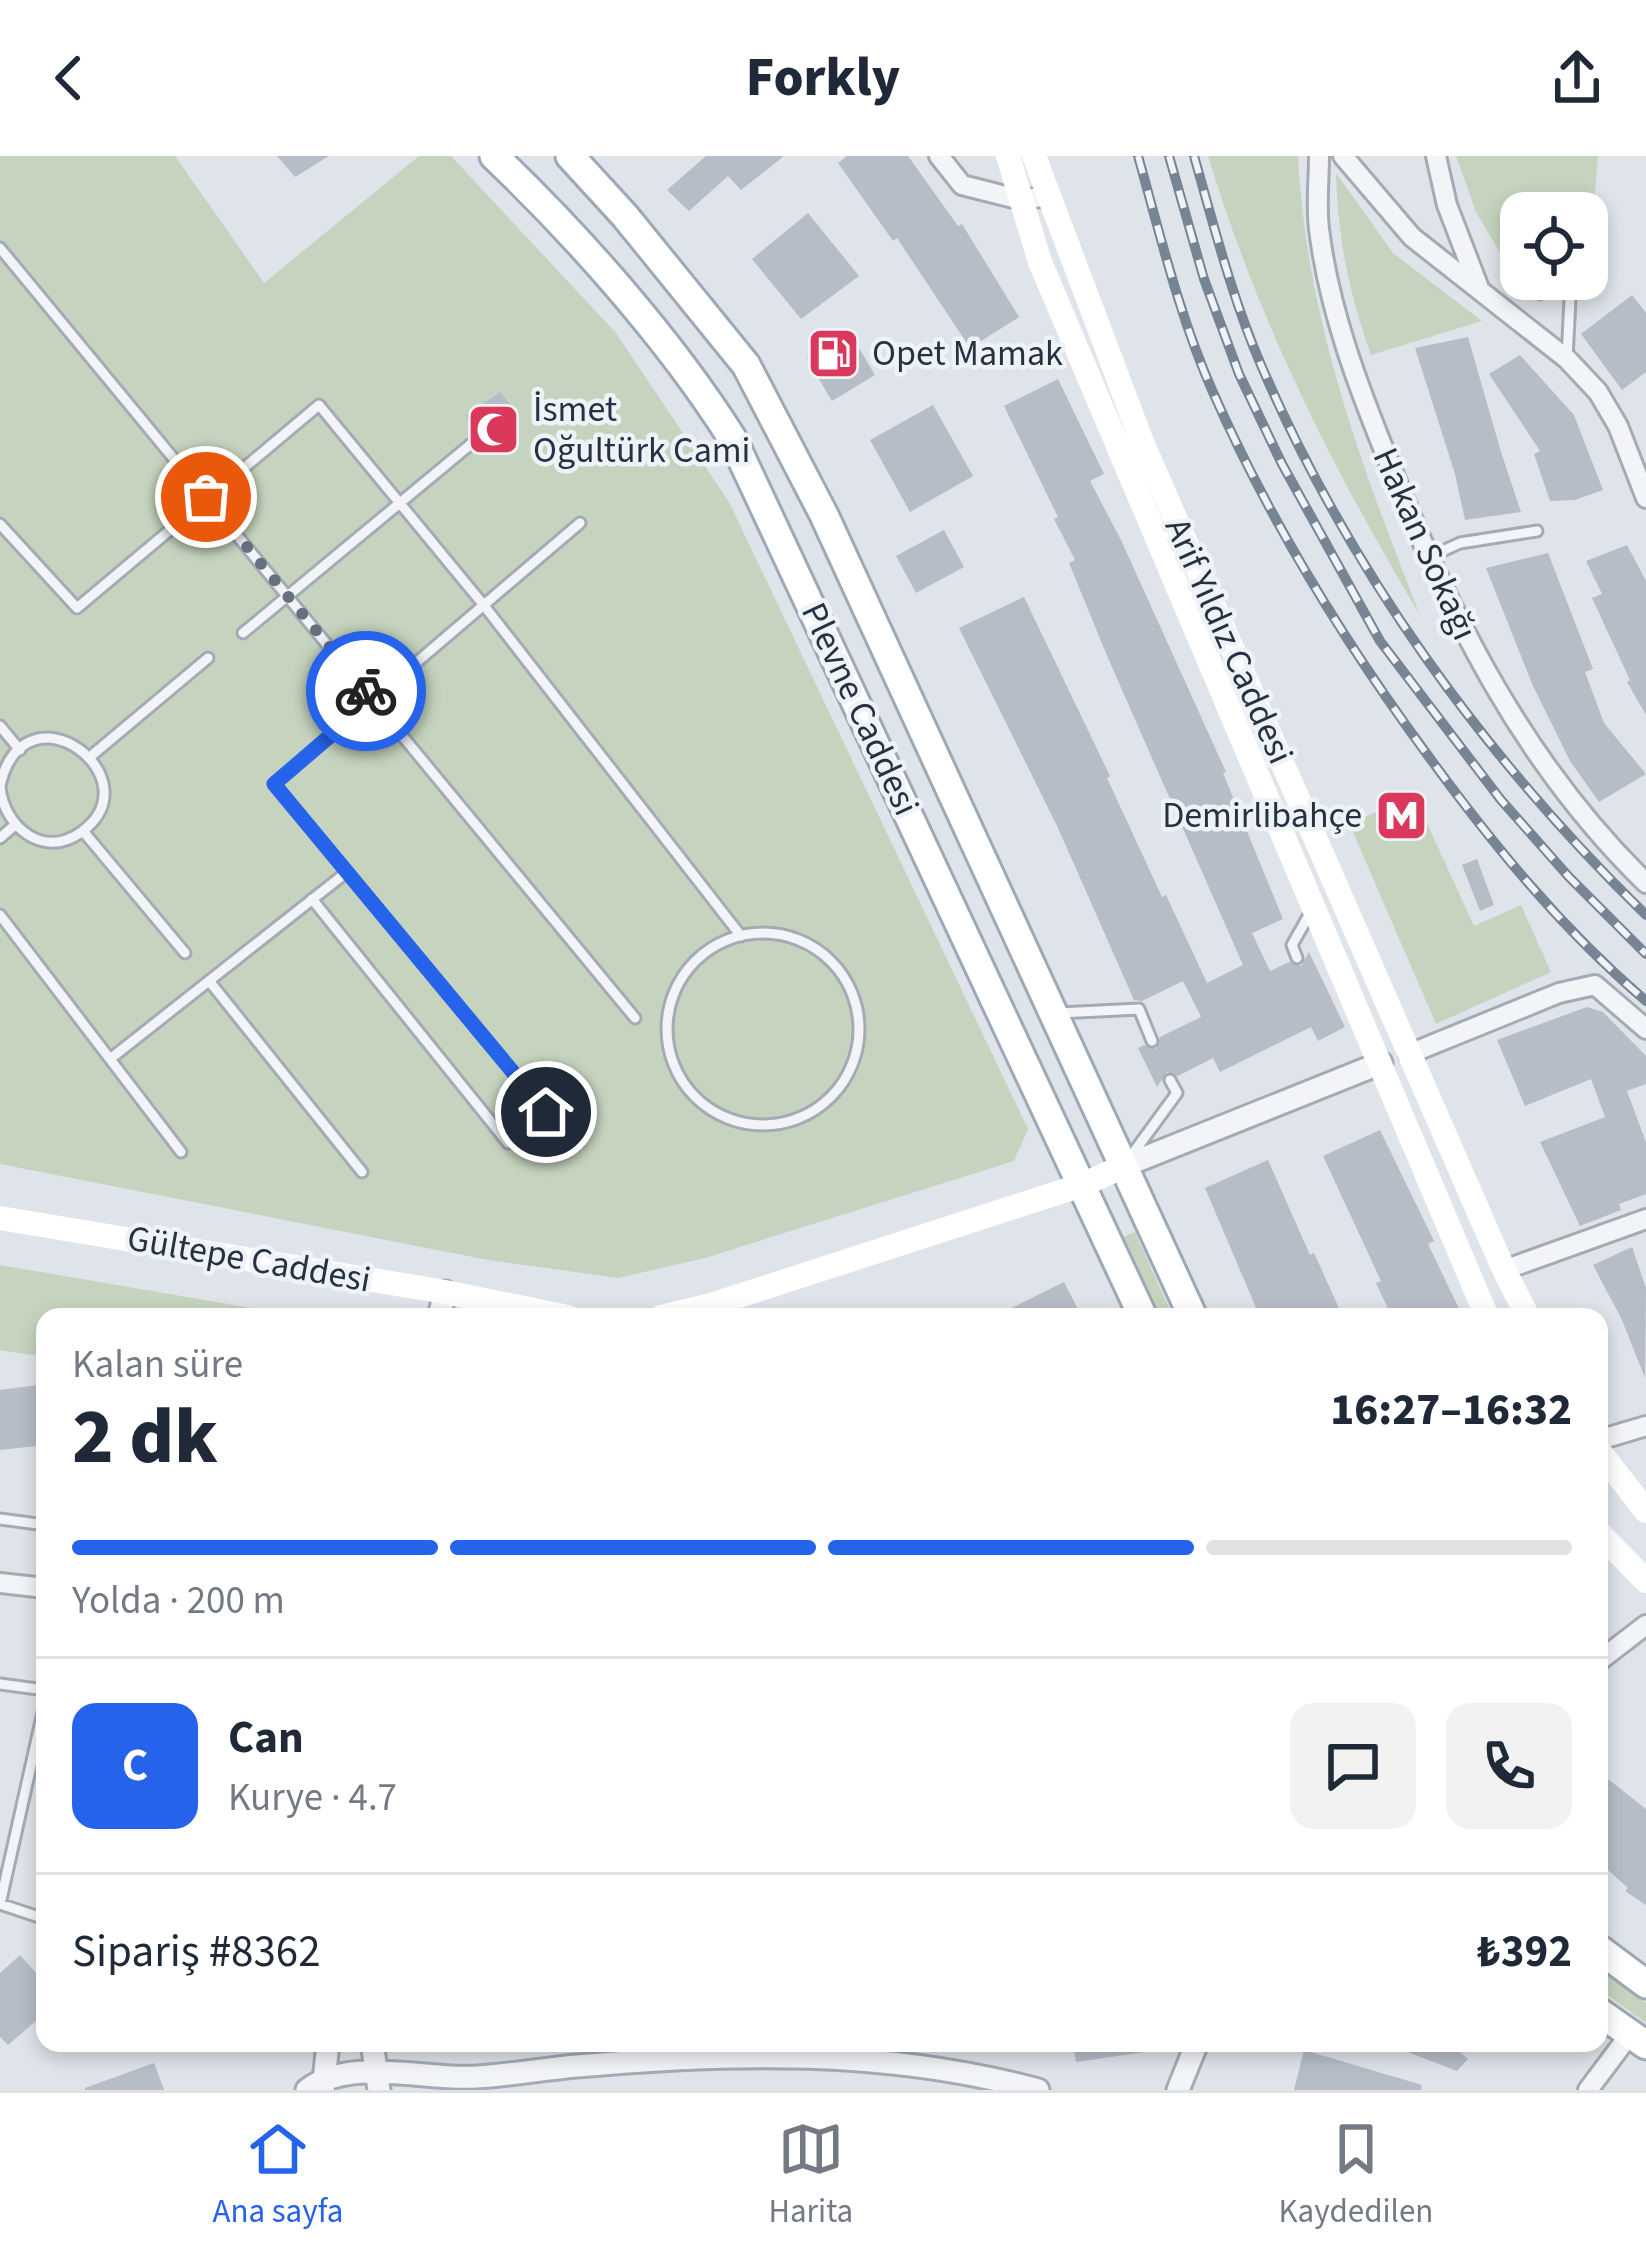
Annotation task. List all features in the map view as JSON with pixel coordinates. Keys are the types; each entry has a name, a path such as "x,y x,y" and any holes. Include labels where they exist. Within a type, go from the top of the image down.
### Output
{"main road":[{"name":"Plevne Caddesi","path":"494,156 668,349 732,438 1139,1308"},
{"name":"Plevne Caddesi","path":"571,156 712,321 771,407 1189,1308"},
{"name":"Arif Yıldız Caddesi","path":"1008,156 1034,198 1523,1308"},
{"name":"Arif Yıldız Caddesi","path":"1034,156 1040,262 1314,907 1356,1028 1381,1064 1483,1308"},
{"path":"698,1308 1082,1185 1124,1166"},
{"name":"Gültepe Caddesi","path":"0,1218 474,1308"},
{"path":"1608,1462 1646,1511"},
{"path":"1608,1542 1646,1581"},
{"path":"1608,1956 1646,1984"},
{"path":"1608,2018 1638,2040"}],"street":[{"path":"939,156 962,185 1034,198"},
{"name":"Hakan Sokağı","path":"1318,156 1319,227 1337,321 1426,558 1473,653 1522,735 1573,805 1646,883"},
{"path":"1343,156 1412,237 1568,359 1598,392 1646,498"},
{"path":"1436,156 1447,205 1481,292"},
{"path":"1409,1054 1559,993 1595,985 1646,1029"},
{"path":"1124,1166 1381,1064"},
{"path":"1504,1270 1646,1220"},
{"path":"1608,1437 1646,1426"},
{"path":"0,1583 36,1587"},
{"path":"1608,1654 1646,1625"},
{"path":"1588,2090 1638,2040"},
{"path":"326,2052 318,2087 578,2066 796,2056 939,2068 993,2084 1038,2090"},
{"path":"373,2052 376,2082"},
{"path":"1178,2090 1193,2052"},
{"path":"434,2090 473,2078"}],"lane":[{"path":"0,248 635,1018"},
{"path":"1568,359 1570,300"},
{"path":"0,524 77,608 319,405 482,603 741,936"},
{"path":"243,633 471,444"},
{"path":"546,1112 274,784 580,524"},
{"path":"1426,558 1460,543 1537,531"},
{"path":"91,755 208,658"},
{"path":"0,726 20,750"},
{"path":"43,739 60,739 91,755 103,787 94,819 82,831 52,842 35,839 15,825 2,803 0,787 4,770 20,750 43,739"},
{"path":"0,838 15,825"},
{"path":"82,831 185,953"},
{"path":"110,1059 347,872"},
{"path":"312,899 508,1143"},
{"path":"1297,958 1292,945 1314,907"},
{"path":"0,915 181,1152"},
{"path":"762,932 792,937 820,951 842,973 855,1000 860,1031 854,1061 839,1089 815,1111 785,1124 752,1125 720,1116 694,1096 675,1069 667,1037 670,1004 683,974 705,952 741,936 762,932"},
{"path":"210,982 362,1172"},
{"path":"1054,1013 1139,1009 1152,1041"},
{"path":"1124,1166 1177,1093 1170,1080"},
{"path":"0,1519 36,1524"},
{"path":"0,1684 36,1689"},
{"path":"36,1744 0,1904 36,1916"},
{"path":"0,1850 13,1849"}],"green space":[{"path":"0,156 175,156 264,283 419,156 451,156 616,333 729,502 1028,1129 1014,1161 705,1258 618,1278 488,1260 0,1164"},
{"path":"1208,156 1298,156 1312,275 1340,390 1420,615 1300,392 1250,276"},
{"path":"1456,156 1598,156 1595,192 1500,192 1500,252 1476,212"},
{"path":"1336,173 1393,253 1482,321 1371,355 1346,266"},
{"path":"1415,797 1474,926 1521,905 1551,972 1436,1024 1349,823"},
{"path":"1135,1232 1169,1308 1156,1308 1123,1237"},
{"path":"0,1265 251,1308 36,1308 36,1356 0,1350"},
{"path":"1608,1976 1646,2003 1646,2023 1608,1996"}],"building":[{"path":"277,156 329,156 295,177"},
{"path":"706,156 784,156 741,190 728,176 689,211 667,190"},
{"path":"847,156 908,156 958,226 962,224 1019,317 970,348 897,238 893,241 838,163"},
{"path":"808,213 859,276 801,319 752,259"},
{"path":"1632,295 1646,313 1646,372 1622,390 1581,334"},
{"path":"850,333 875,375 832,401 807,359"},
{"path":"1468,337 1521,512 1465,520 1415,348"},
{"path":"1520,355 1574,415 1603,490 1575,500 1550,501 1534,454 1540,451 1489,374"},
{"path":"1058,379 1104,474 1090,481 1226,772 1283,919 1252,933 1270,971 1289,962 1301,966 1309,952 1345,1027 1318,1041 1311,1027 1220,1072 1213,1058 1178,1076 1167,1072 1157,1087 1138,1048 1156,1049 1160,1037 1201,1017 1183,981 1142,1001 1134,1000 1058,828 959,628 1024,597 1162,897 1166,895 1207,983 1243,965 1108,658 1069,563 1075,560 1054,519 1058,517 1004,406"},
{"name":"İsmet Oğultürk Cami","path":"500,392 519,414 496,444 465,416"},
{"path":"933,405 973,476 910,512 870,440"},
{"path":"944,530 964,567 916,593 896,556"},
{"path":"1627,545 1646,581 1646,715 1592,598 1602,594 1586,561"},
{"path":"1548,553 1593,669 1585,672 1604,723 1646,774 1599,802 1570,761 1533,686 1486,568"},
{"path":"1477,859 1494,905 1480,911 1462,865"},
{"path":"1587,1007 1603,1012 1646,1056 1646,1084 1627,1091 1646,1142 1646,1194 1580,1226 1540,1142 1605,1117 1591,1079 1525,1106 1497,1040"},
{"path":"1380,1130 1434,1241 1428,1244 1459,1308 1388,1308 1376,1283 1381,1281 1323,1156"},
{"path":"1268,1160 1339,1308 1256,1308 1205,1188"},
{"path":"1632,1247 1646,1288 1645,1378 1593,1265"},
{"path":"1064,1282 1077,1308 1011,1308"},
{"path":"36,1385 36,1446 0,1450 0,1390"},
{"path":"1608,1779 1646,1809 1646,1905 1625,1891 1628,1888 1608,1870"},
{"path":"20,1955 36,1973 36,2021 8,2045 0,2037 0,1973"},
{"path":"1074,2052 1145,2052 1076,2062"},
{"path":"1304,2052 1422,2085 1421,2090 1294,2090"},
{"path":"1408,2052 1460,2052 1468,2059 1457,2071"},
{"path":"154,2063 164,2090 85,2090 85,2088"}],"railway":[{"path":"1138,156 1200,362 1258,486 1310,580 1398,714 1479,823 1558,916 1646,1001"},
{"path":"1169,156 1204,279 1239,374 1282,464 1380,641 1501,800 1646,954"},
{"path":"1194,156 1224,262 1261,365 1296,442 1379,589 1426,659 1530,792 1646,915"}],"way so far":[{"path":"206,497 366,691"}],"place":[{"name":"Opet Mamak","path":"833,353"},
{"name":"İsmet Oğultürk Cami","path":"494,430"},
{"name":"Demirlibahçe","path":"1401,815"}],"route":[{"path":"366,691 373,699 274,784 546,1112"}]}
